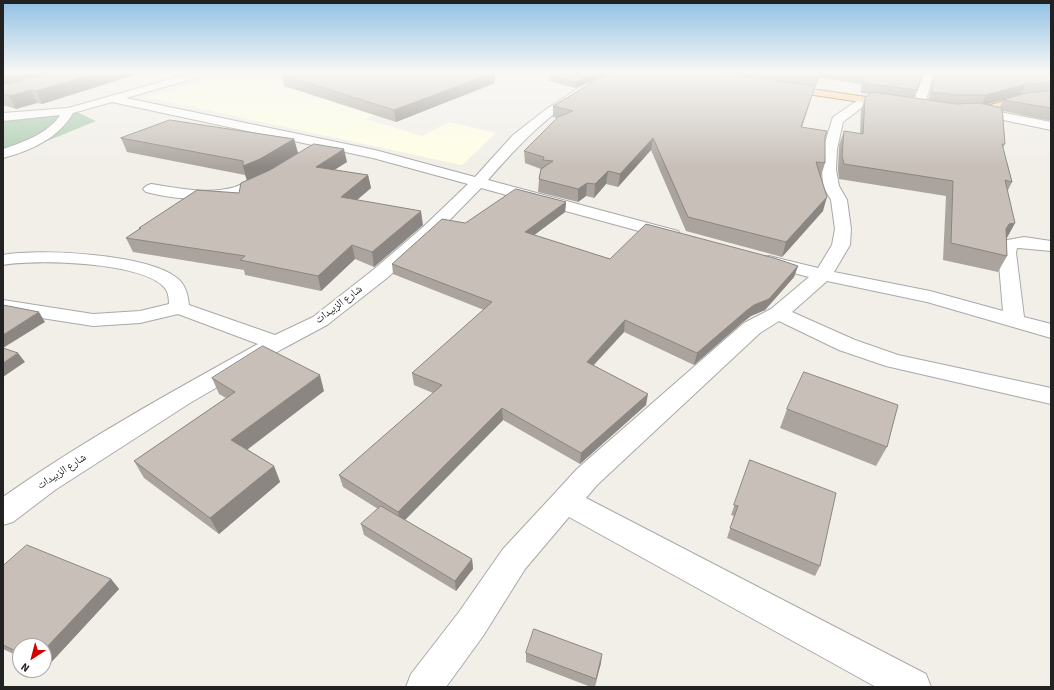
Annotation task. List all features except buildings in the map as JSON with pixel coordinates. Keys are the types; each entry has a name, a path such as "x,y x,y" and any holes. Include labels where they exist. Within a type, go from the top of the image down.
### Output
{"main road":[{"path":"899,104 914,106"},
{"path":"957,111 988,109 1002,104"}],"street":[{"path":"3,116 69,111 94,104"},
{"path":"137,104 375,154 479,181 545,201 684,238"},
{"name":"شارع الزبيدات","path":"3,513 45,482 181,397 276,343 320,321 362,288 428,232 479,181 518,138 549,112 561,104"},
{"path":"424,687 471,624 514,559 587,477 752,328 778,313 823,275 841,246 843,229 839,200 831,186 829,170 830,149 837,120 859,104"},
{"path":"3,154 37,140 54,131 64,122 69,111"},
{"path":"972,111 1051,126"},
{"path":"306,155 325,144"},
{"path":"151,189 190,195 214,196 255,185 281,170"},
{"path":"1014,320 1007,253 1008,245 1014,242 1026,242 1051,246"},
{"path":"3,260 35,257 63,258 124,265 154,273 169,280 179,294 179,308"},
{"path":"753,257 823,275 930,297 1051,331"},
{"path":"3,306 93,320 140,317 179,308 276,343"},
{"path":"778,313 847,345 894,361 1051,396"},
{"path":"565,501 913,687"}],"shaded area":[{"path":"179,104 402,104 365,119 422,136 449,122 496,133 462,165"},
{"path":"75,111 96,121 3,159 3,119"}]}
